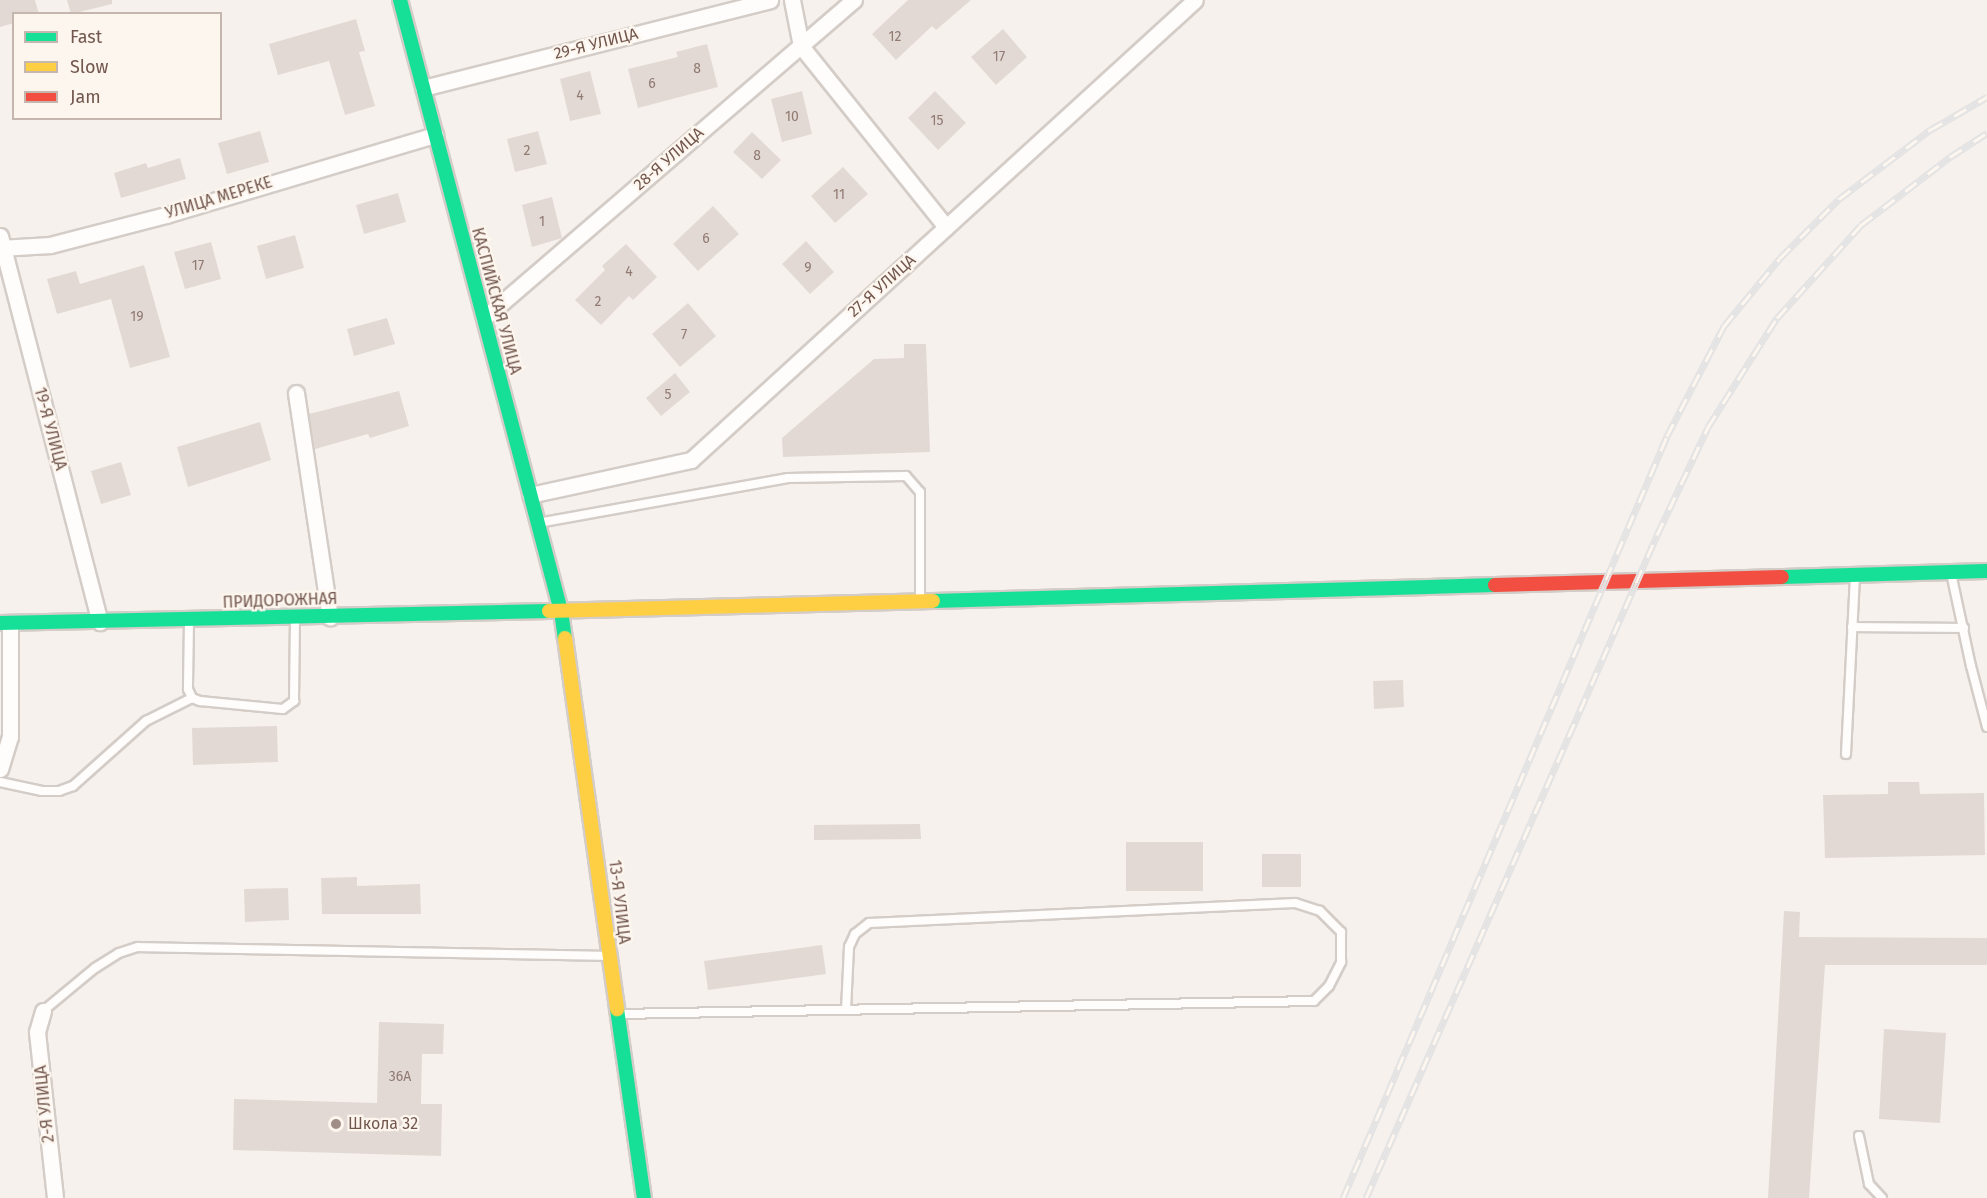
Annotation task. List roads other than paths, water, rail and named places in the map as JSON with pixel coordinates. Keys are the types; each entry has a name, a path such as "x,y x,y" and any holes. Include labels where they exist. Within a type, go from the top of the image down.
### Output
{"street":[{"name":"КАСПИЙСКАЯ УЛИЦА","path":"400,0 561,611"},
{"name":"29-Я УЛИЦА","path":"423,88 770,0"},
{"path":"792,0 801,46 946,227"},
{"name":"28-Я УЛИЦА","path":"483,318 854,0"},
{"name":"27-Я УЛИЦА","path":"530,495 692,460 1195,0"},
{"name":"УЛИЦА МЕРЕКЕ","path":"1,244 50,245 166,215 435,135"},
{"name":"19-Я УЛИЦА","path":"1,244 100,622"},
{"path":"296,393 330,616"},
{"name":"ПРИДОРОЖНАЯ","path":"5,623 561,611 1987,571"},
{"name":"13-Я УЛИЦА","path":"561,611 644,1198"},
{"path":"0,769 10,737 5,623"},
{"name":"2-Я УЛИЦА","path":"44,1011 37,1032 55,1198"}],"lane":[{"path":"538,523 788,478 906,476 920,492 920,601"},
{"path":"1951,572 1987,727"},
{"path":"1846,754 1855,575"},
{"path":"189,620 188,689 192,698 200,701 283,709 294,701 295,617"},
{"path":"1852,627 1964,628"},
{"path":"0,782 42,791 59,791 73,786 146,721 192,698"},
{"path":"618,1014 846,1010 1314,1001 1329,986 1341,962 1341,932 1320,911 1294,903 869,923 855,933 849,947 846,1010"},
{"path":"44,1011 95,968 119,953 138,947 610,956"},
{"path":"1859,1136 1869,1184 1882,1198"}],"railway":[{"path":"1343,1198 1667,436 1724,326 1780,258 1839,199 1930,130 1987,97"},
{"path":"1366,1198 1657,535 1708,427 1777,318 1861,225 1950,157 1987,133"}],"place":[{"name":"Школа 32","path":"336,1124"}]}
